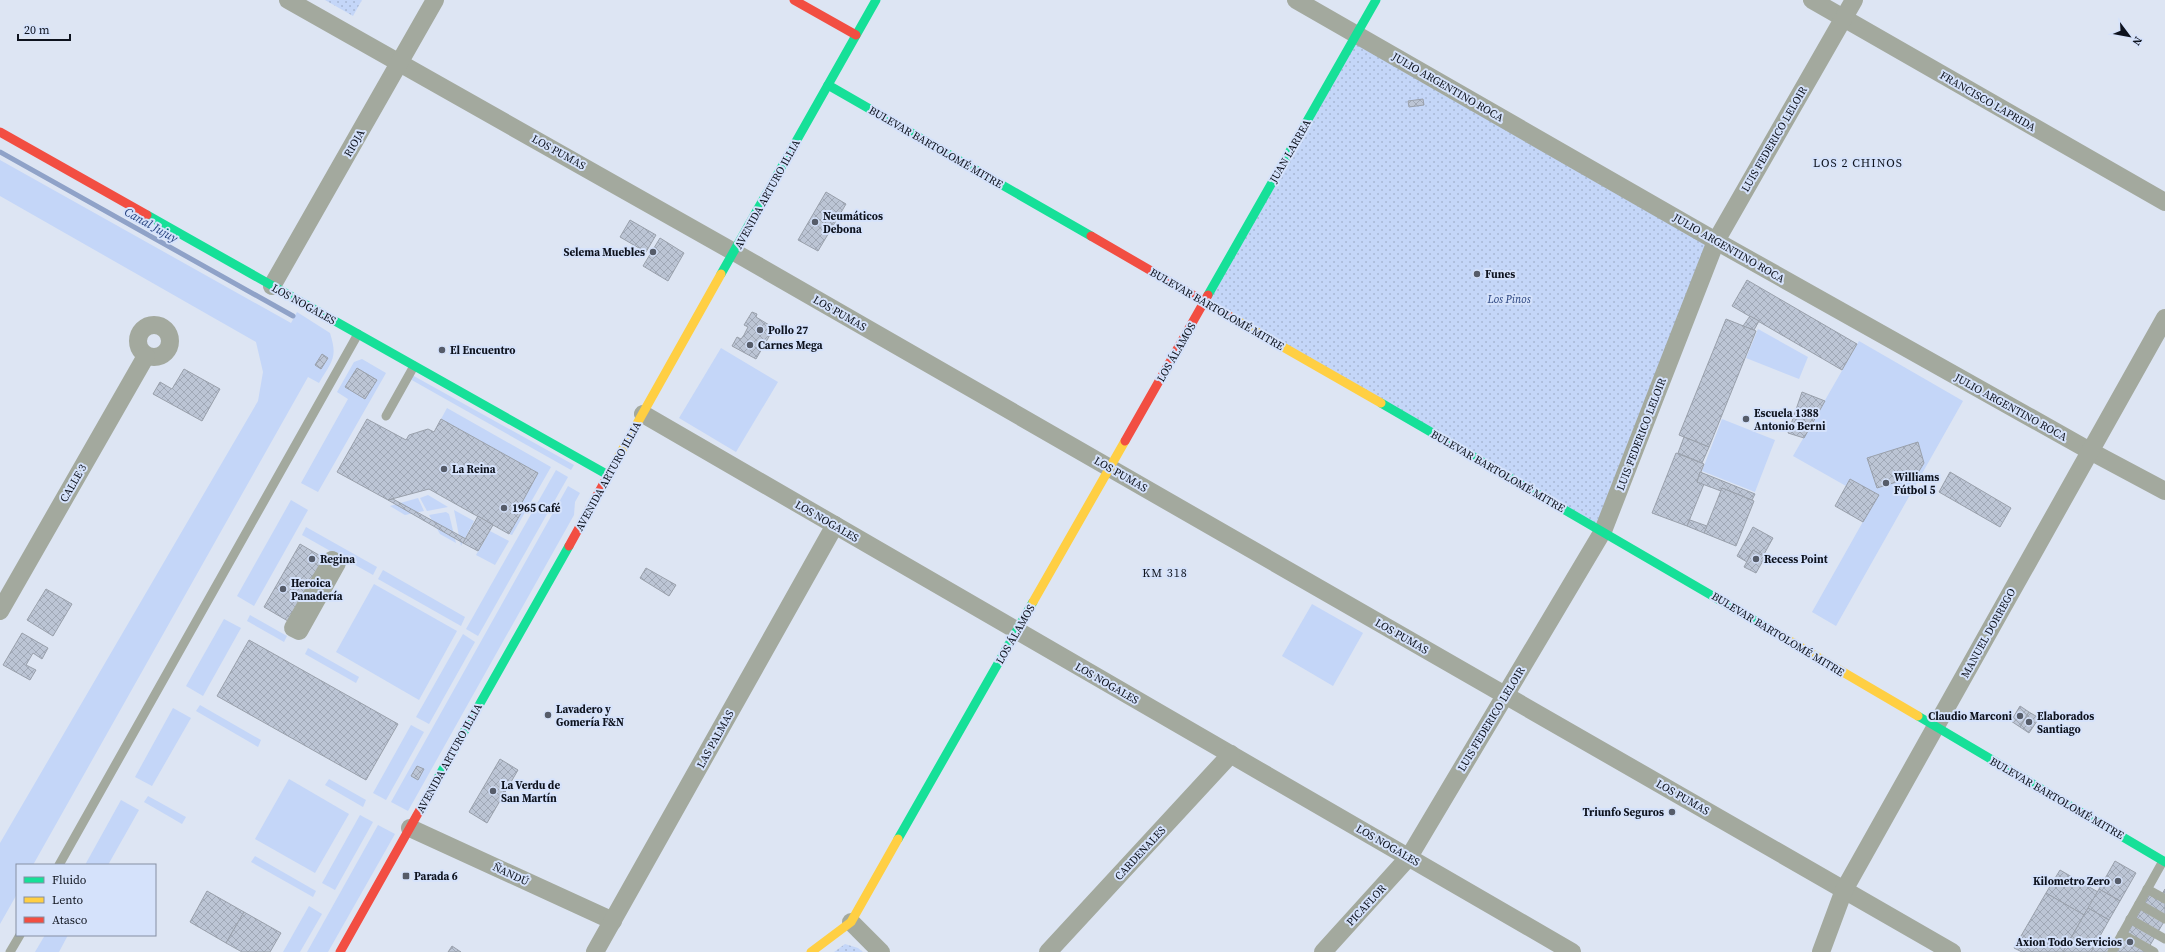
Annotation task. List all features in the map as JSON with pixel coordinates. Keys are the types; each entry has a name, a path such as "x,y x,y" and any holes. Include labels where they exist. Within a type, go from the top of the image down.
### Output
{"street":[{"name":"LOS PUMAS","path":"288,0 734,252 1952,952"},
{"name":"RIOJA","path":"272,286 435,0"},
{"path":"794,0 856,35"},
{"name":"AVENIDA ARTURO ILLIA","path":"340,952 876,0"},
{"name":"JULIO ARGENTINO ROCA","path":"1296,0 1716,241 2090,451 2165,491"},
{"name":"JUAN LARREA","path":"1204,302 1376,0"},
{"name":"FRANCISCO LAPRIDA","path":"1812,0 2165,202"},
{"name":"LUIS FEDERICO LELOIR","path":"1409,857 1604,531 1716,241 1854,0"},
{"name":"BULEVAR BARTOLOMÉ MITRE","path":"828,85 1604,531 2164,861"},
{"name":"LOS NOGALES","path":"0,132 608,475"},
{"name":"LOS ÁLAMOS","path":"811,952 851,922 1204,302"},
{"name":"MANUEL DORREGO","path":"1821,952 1844,890 2165,318"},
{"name":"CALLE 3","path":"0,611 146,356"},
{"name":"LOS NOGALES","path":"643,414 1572,952"},
{"name":"LAS PALMAS","path":"595,952 835,525"},
{"path":"294,632 336,560"},
{"name":"CARDENALES","path":"1048,952 1231,754"},
{"name":"ÑANDÚ","path":"410,828 612,921"},
{"name":"PICAFLOR","path":"1322,952 1409,857"},
{"path":"851,922 881,952"}],"lane":[{"path":"60,864 358,334"},
{"path":"386,416 414,366"},
{"path":"2115,951 2130,919 2164,861"},
{"path":"2147,889 2165,899"},
{"path":"2139,904 2165,919"},
{"path":"2130,919 2165,938"},
{"path":"2122,934 2154,952"},
{"path":"10,952 19,936"}],"green space":[{"path":"325,0 362,0 353,16"},
{"name":"Los Pinos","path":"1357,35 1716,241 1603,531 1204,302"},
{"path":"0,160 291,323 297,312 330,333 333,354 330,364 319,383 308,377 34,864 16,864 16,896 0,924 0,843 258,401 263,372 256,342 0,196"},
{"path":"1758,329 1808,357 1799,379 1746,358"},
{"name":"Williams Fútbol 5","path":"1859,341 1963,401 1836,626 1812,612 1878,495 1850,479 1846,486 1793,456"},
{"path":"721,348 778,382 736,452 679,418"},
{"path":"362,359 386,373 318,492 301,483 348,399 337,392 354,362"},
{"path":"412,375 574,465 571,470 410,379"},
{"path":"447,408 551,467 512,535 509,534 524,508 520,506 538,473 441,419"},
{"path":"1722,419 1775,440 1755,492 1702,471"},
{"path":"556,470 568,477 478,636 466,629"},
{"path":"568,486 580,493 575,502 574,515 408,811 391,802"},
{"path":"428,495 448,507 427,511 420,498"},
{"path":"418,498 424,511 405,515 390,506"},
{"path":"291,500 308,510 254,606 237,596"},
{"path":"454,510 474,521 461,546"},
{"path":"446,512 449,514 456,543 440,534 429,515"},
{"path":"306,527 377,567 373,575 302,535"},
{"path":"490,531 509,541 495,565 476,555"},
{"path":"383,570 465,617 461,626 378,579"},
{"path":"374,584 457,631 419,700 336,652"},
{"path":"1312,604 1363,633 1333,686 1282,656"},
{"path":"250,615 287,636 284,642 247,621"},
{"path":"224,619 241,628 203,696 186,686"},
{"path":"463,634 475,642 429,724 416,717"},
{"path":"308,648 359,677 356,683 305,654"},
{"path":"200,705 261,740 258,747 196,711"},
{"path":"173,708 191,718 152,786 135,777"},
{"path":"411,725 424,732 386,800 373,793"},
{"path":"289,779 349,814 315,873 255,839"},
{"path":"329,779 366,800 363,807 325,785"},
{"path":"148,796 186,817 182,824 144,802"},
{"path":"121,800 139,810 109,864 86,864"},
{"path":"360,815 373,822 335,890 322,883"},
{"path":"378,825 395,834 328,952 307,952"},
{"path":"255,856 316,891 313,897 251,862"},
{"path":"309,906 322,914 300,952 283,952"},
{"path":"44,936 67,936 59,952 35,952"},
{"path":"845,944 858,948 863,952 834,952"}],"building":[{"path":"1423,99 1424,105 1409,107 1408,101"},
{"path":"826,192 846,204 818,251 798,240"},
{"path":"630,220 656,235 646,252 620,237"},
{"path":"660,238 684,253 668,281 643,266"},
{"path":"1747,280 1857,344 1842,370 1732,306"},
{"path":"752,312 757,314 756,317 774,328 756,359 732,346 737,337 741,339 744,335 748,327 744,325"},
{"path":"1750,316 1759,321 1754,330 1743,326"},
{"path":"1726,319 1756,331 1709,447 1679,435"},
{"path":"322,354 328,358 321,369 315,365"},
{"path":"357,368 377,380 365,399 345,387"},
{"path":"184,369 220,389 202,421 153,394 160,382 172,389"},
{"path":"1802,392 1825,401 1804,438 1788,433"},
{"path":"367,419 406,440 409,435 428,429 434,432 441,419 538,473 520,506 524,508 509,534 429,489 388,500 337,472"},
{"path":"1684,437 1709,447 1702,463 1678,453"},
{"path":"1918,442 1924,463 1916,476 1877,488 1867,458"},
{"path":"1676,453 1704,464 1697,482 1704,484 1687,526 1652,513"},
{"path":"1700,472 1755,494 1752,500 1722,488 1721,491 1697,482"},
{"path":"1950,472 2011,508 2000,527 1939,492"},
{"path":"1850,479 1879,495 1863,522 1835,506"},
{"path":"1722,488 1754,501 1736,546 1704,533"},
{"path":"393,499 466,539 463,543 388,500"},
{"path":"478,516 493,525 478,551 463,543"},
{"path":"1690,520 1707,526 1704,533 1687,526"},
{"path":"1753,527 1773,538 1763,556 1753,550 1747,562 1737,556"},
{"path":"300,544 329,561 293,624 264,607"},
{"name":"Recess Point","path":"1753,550 1765,557 1756,573 1744,567"},
{"path":"646,568 676,585 669,596 640,578"},
{"path":"46,589 72,604 53,636 27,620"},
{"path":"22,633 48,648 42,659 33,653 26,665 36,670 30,680 3,665"},
{"path":"249,640 398,724 366,780 217,696"},
{"name":"Claudio Marconi","path":"2020,706 2029,712 2020,727 2011,721"},
{"name":"Elaborados Santiago","path":"2029,712 2039,718 2029,733 2020,727"},
{"name":"La Verdu de San Martín","path":"500,759 518,770 487,823 469,812"},
{"path":"417,766 424,769 418,780 411,776"},
{"name":"Kilometro Zero","path":"2115,861 2136,873 2120,901 2099,889"},
{"path":"2060,870 2098,892 2084,915 2046,893"},
{"path":"2099,889 2120,901 2109,920 2088,908"},
{"path":"2165,889 2165,920 2146,952 2091,952 2098,939 2118,950 2150,894 2159,899"},
{"path":"207,891 244,912 226,943 190,922"},
{"path":"2046,893 2084,915 2063,952 2022,952 2014,948"},
{"path":"2088,908 2109,920 2091,952 2063,952"},
{"path":"244,912 281,933 270,952 242,952 226,943"},
{"path":"452,946 461,952 448,952"}],"waterway":[{"name":"Canal Jujuy","path":"0,152 293,316"}],"traffic: fast":[{"path":"721,274 876,0"},
{"path":"1208,295 1376,0"},
{"path":"828,85 1091,236"},
{"path":"147,215 608,475"},
{"path":"1381,403 1778,634"},
{"path":"430,792 569,546"},
{"path":"898,839 1033,602"},
{"path":"1918,716 2165,862"}],"traffic: slow":[{"path":"616,461 721,274"},
{"path":"1229,316 1381,403"},
{"path":"1033,602 1125,441"},
{"path":"1778,634 1918,716"},
{"path":"811,952 851,922 898,839"}],"traffic: jam":[{"path":"794,0 856,35"},
{"path":"0,132 147,215"},
{"path":"1091,236 1229,316"},
{"path":"1125,441 1208,295"},
{"path":"569,546 616,461"},
{"path":"340,952 430,792"}],"place":[{"name":"Neumáticos Debona","path":"815,222"},
{"name":"Selema Muebles","path":"653,252"},
{"name":"Funes","path":"1477,274"},
{"name":"Pollo 27","path":"760,330"},
{"name":"Carnes Mega","path":"750,345"},
{"name":"El Encuentro","path":"442,350"},
{"name":"Escuela 1388 Antonio Berni","path":"1746,419"},
{"name":"La Reina","path":"444,469"},
{"name":"Williams Fútbol 5","path":"1886,483"},
{"name":"1965 Café","path":"504,508"},
{"name":"Regina","path":"312,559"},
{"name":"Recess Point","path":"1756,559"},
{"name":"Heroica Panadería","path":"283,589"},
{"name":"Lavadero y Gomería F&N","path":"548,715"},
{"name":"Claudio Marconi","path":"2020,716"},
{"name":"Elaborados Santiago","path":"2029,722"},
{"name":"La Verdu de San Martín","path":"493,791"},
{"name":"Triunfo Seguros","path":"1672,812"},
{"name":"Parada 6","path":"406,876"},
{"name":"Kilometro Zero","path":"2118,881"},
{"name":"Axion Todo Servicios","path":"2130,942"}],"district":[{"name":"LOS 2 CHINOS","path":"1858,163"},
{"name":"KM 318","path":"1165,573"}]}
